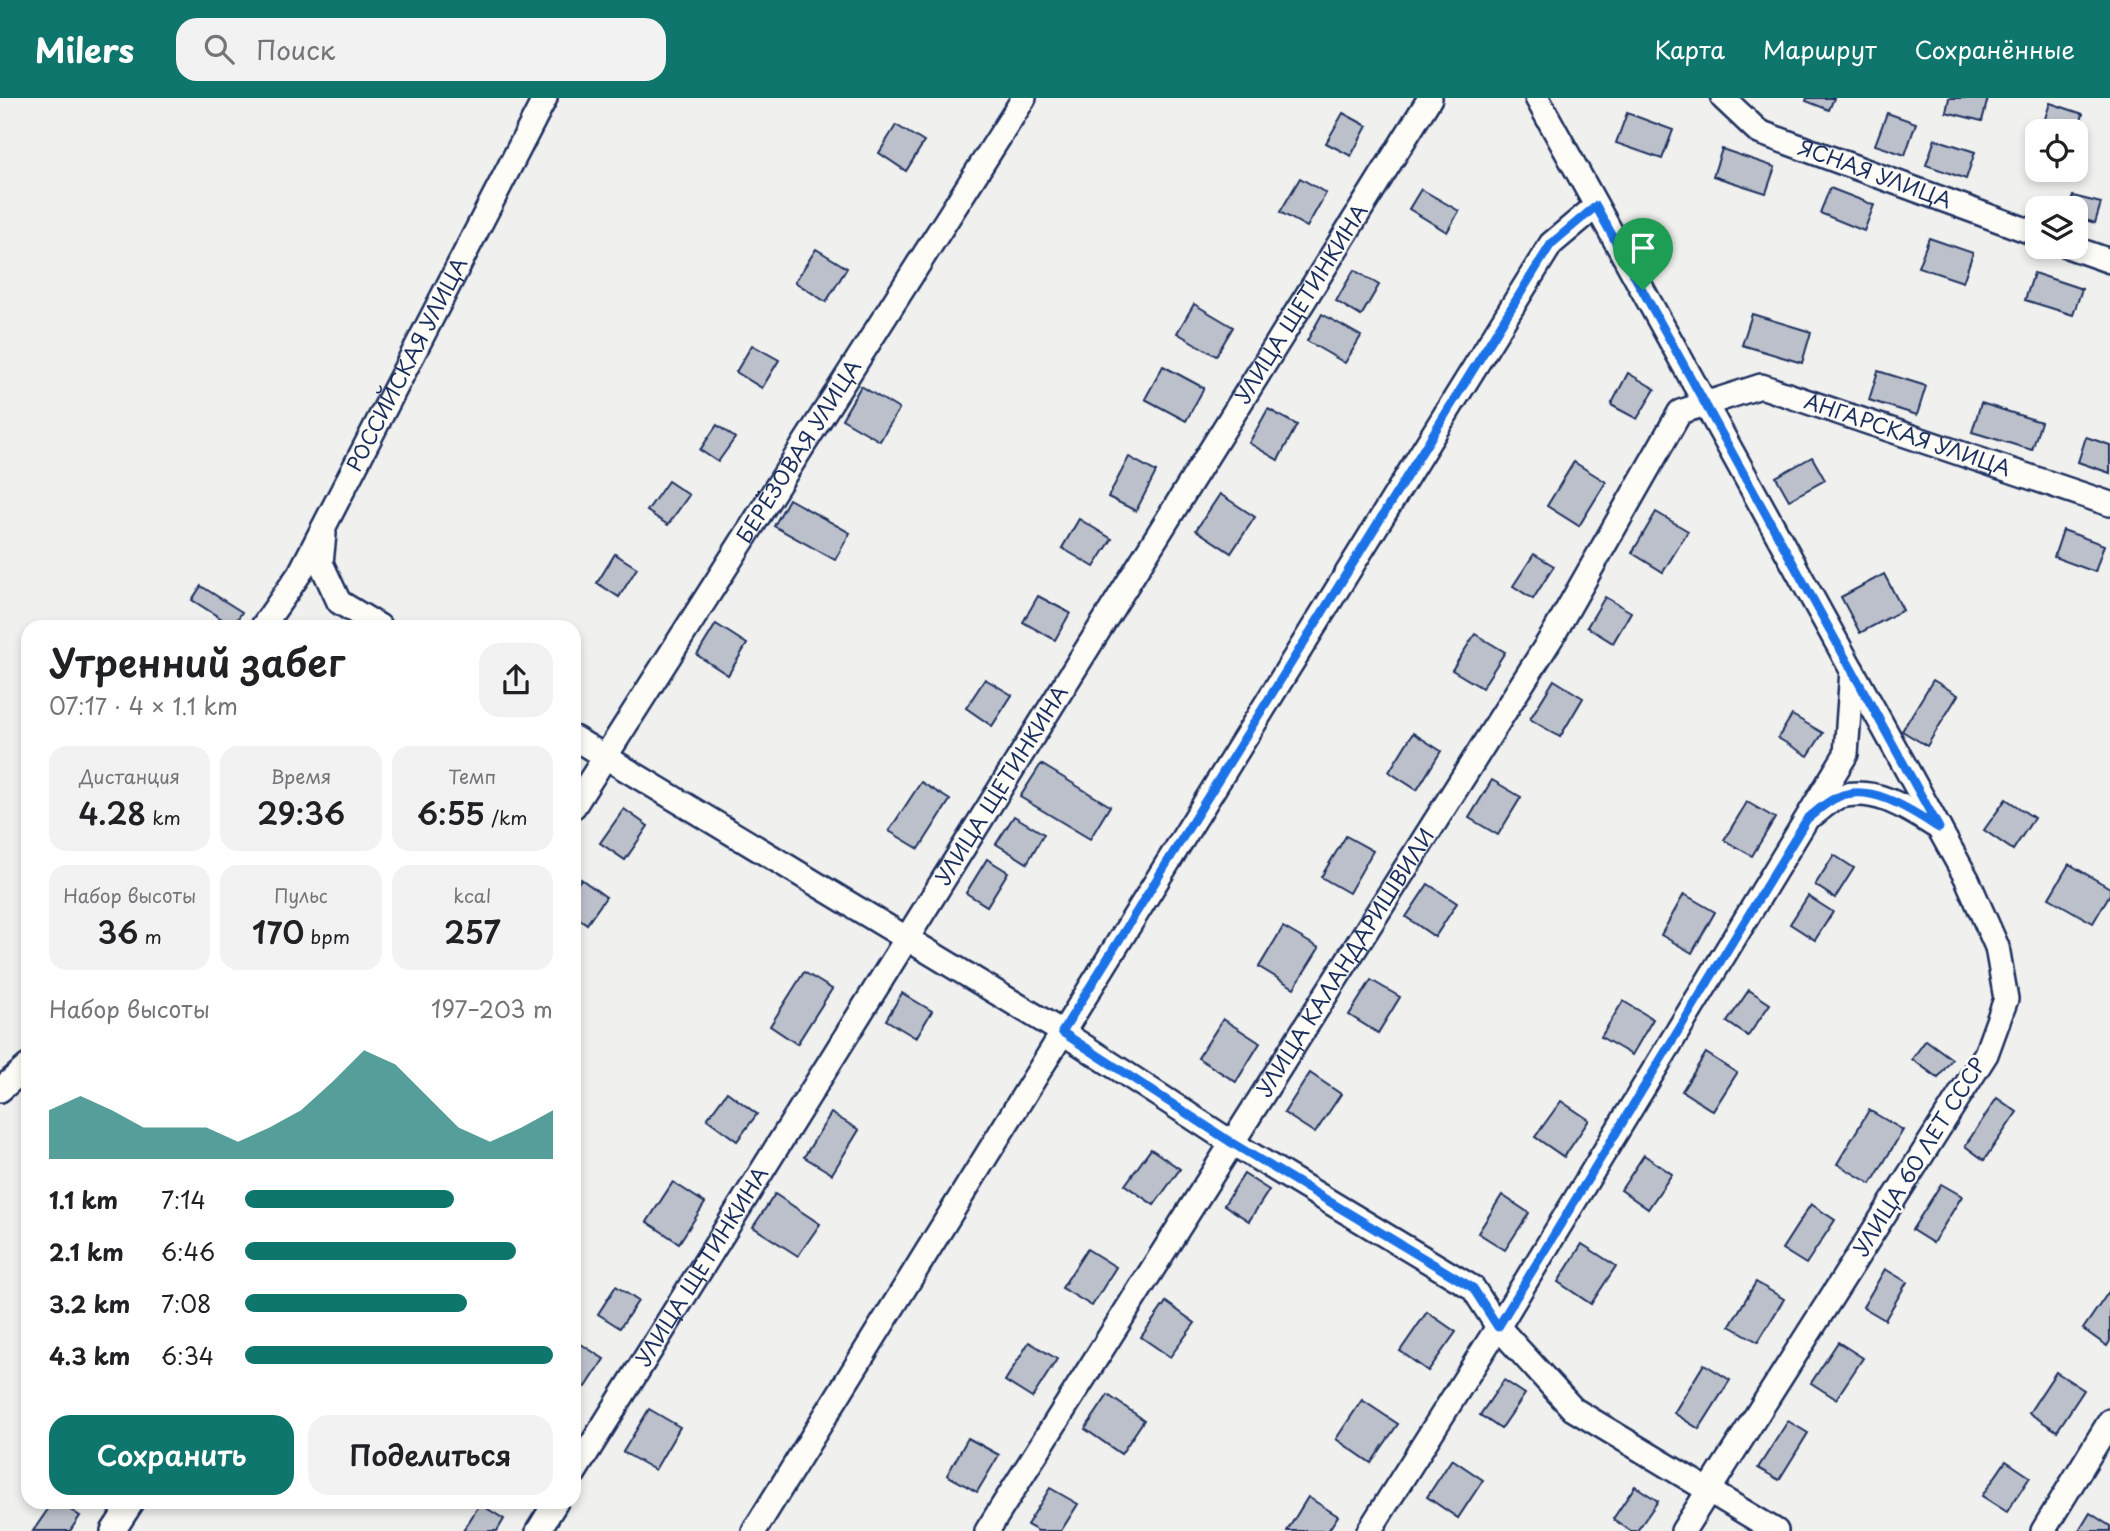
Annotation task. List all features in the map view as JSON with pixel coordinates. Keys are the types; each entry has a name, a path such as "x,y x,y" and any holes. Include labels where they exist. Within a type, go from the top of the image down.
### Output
{"street":[{"name":"РОССИЙСКАЯ УЛИЦА","path":"267,620 300,573 545,98"},
{"name":"БЕРЁЗОВАЯ УЛИЦА","path":"581,795 1024,98"},
{"name":"УЛИЦА ЩЕТИНКИНА","path":"581,1462 1430,98"},
{"name":"УЛИЦА 60 ЛЕТ СССР","path":"1537,98 1968,879 1997,947 2006,999 1986,1054 1683,1531"},
{"name":"ЯСНАЯ УЛИЦА","path":"1723,98 1759,132 2025,230"},
{"path":"754,1531 1551,244 1596,206"},
{"path":"2088,253 2110,261"},
{"name":"АНГАРСКАЯ УЛИЦА","path":"1705,402 1761,386 2110,504"},
{"name":"УЛИЦА КАЛАНДАРИШВИЛИ","path":"987,1531 1553,635 1680,412 1705,402"},
{"path":"325,524 321,563 339,602 369,620"},
{"path":"1369,1531 1498,1327 1846,754 1852,670"},
{"path":"581,742 1062,1032 1232,1143 1473,1288 1498,1327 1573,1409 1776,1531"},
{"path":"1807,819 1839,796 1872,793 1906,808 1939,828"},
{"path":"0,1090 21,1072"},
{"path":"2043,1531 2110,1421"},
{"path":"113,1531 127,1509"},
{"path":"538,1531 552,1509"}],"building":[{"path":"1807,98 1834,98 1829,110 1806,101"},
{"path":"1949,98 1988,98 1982,121 1946,112"},
{"path":"2050,103 2083,114 2081,119 2045,119"},
{"path":"1343,113 1367,126 1351,156 1326,143"},
{"path":"1627,113 1673,130 1662,159 1616,143"},
{"path":"1887,113 1916,123 1905,155 1875,145"},
{"path":"896,125 924,142 906,171 879,153"},
{"path":"1935,139 1975,152 1966,179 1926,165"},
{"path":"1722,149 1775,167 1766,193 1713,176"},
{"path":"1300,178 1326,193 1307,227 1280,212"},
{"path":"1830,188 1874,205 1864,231 1820,213"},
{"path":"1421,189 1459,211 1447,232 1409,209"},
{"path":"2088,200 2101,203 2095,223 2088,221"},
{"path":"1929,238 1973,253 1963,282 1918,267"},
{"path":"816,249 847,268 826,302 795,282"},
{"path":"1354,270 1379,285 1361,316 1336,301"},
{"path":"2034,273 2082,289 2073,315 2025,300"},
{"path":"1194,304 1233,327 1216,356 1177,333"},
{"path":"1322,314 1361,336 1345,363 1307,341"},
{"path":"1752,314 1811,332 1802,363 1742,345"},
{"path":"752,345 779,360 762,388 736,372"},
{"path":"1163,366 1204,388 1186,421 1145,399"},
{"path":"1878,371 1926,386 1917,415 1869,400"},
{"path":"1628,373 1655,389 1637,419 1611,405"},
{"path":"861,386 899,409 880,441 842,419"},
{"path":"1981,403 2041,422 2032,450 1972,432"},
{"path":"1268,409 1297,425 1278,460 1249,443"},
{"path":"717,425 735,438 718,462 700,450"},
{"path":"2086,437 2110,445 2110,473 2078,462"},
{"path":"1129,457 1156,472 1136,511 1108,497"},
{"path":"1812,457 1825,480 1789,500 1776,477"},
{"path":"1574,462 1606,482 1579,526 1547,506"},
{"path":"668,481 689,495 668,525 647,511"},
{"path":"1220,494 1255,517 1231,553 1196,530"},
{"path":"789,499 850,533 835,560 774,526"},
{"path":"1656,512 1688,531 1663,572 1632,553"},
{"path":"1079,519 1112,539 1094,567 1062,548"},
{"path":"2063,530 2104,545 2095,572 2054,557"},
{"path":"615,554 637,568 619,597 597,583"},
{"path":"1534,554 1554,566 1533,599 1513,586"},
{"path":"1884,574 1903,610 1860,633 1841,597"},
{"path":"201,586 242,612 237,620 224,620 192,600"},
{"path":"1038,596 1070,613 1055,640 1023,622"},
{"path":"1605,597 1631,612 1613,643 1587,627"},
{"path":"716,624 747,644 728,675 697,655"},
{"path":"1475,634 1505,652 1482,688 1452,670"},
{"path":"985,679 1012,695 992,726 966,708"},
{"path":"1554,680 1583,698 1560,737 1530,719"},
{"path":"1933,680 1958,695 1927,746 1902,731"},
{"path":"1792,715 1823,733 1808,756 1778,738"},
{"path":"1413,733 1441,751 1417,790 1389,772"},
{"path":"1041,764 1110,806 1090,839 1020,797"},
{"path":"1492,780 1521,797 1498,835 1469,818"},
{"path":"921,782 950,800 919,849 889,831"},
{"path":"2006,799 2034,818 2013,850 1984,830"},
{"path":"1747,802 1775,818 1752,856 1724,840"},
{"path":"624,809 648,826 625,860 600,843"},
{"path":"1014,816 1044,834 1027,863 996,844"},
{"path":"1346,836 1373,851 1349,893 1321,877"},
{"path":"1834,855 1854,868 1835,898 1815,885"},
{"path":"987,859 1008,872 987,906 966,893"},
{"path":"2069,864 2110,888 2110,894 2093,923 2049,898"},
{"path":"581,879 606,897 587,924 581,920"},
{"path":"1428,884 1457,903 1435,937 1406,917"},
{"path":"1684,894 1715,912 1692,953 1661,935"},
{"path":"1808,896 1833,912 1815,940 1790,924"},
{"path":"1283,927 1319,948 1294,988 1259,967"},
{"path":"804,972 832,989 797,1044 770,1026"},
{"path":"1371,980 1400,997 1378,1033 1349,1015"},
{"path":"1749,990 1770,1004 1748,1036 1727,1022"},
{"path":"902,993 932,1011 916,1038 886,1020"},
{"path":"1623,1001 1653,1019 1632,1055 1601,1037"},
{"path":"1223,1019 1260,1043 1236,1082 1198,1058"},
{"path":"1926,1040 1952,1059 1938,1078 1912,1059"},
{"path":"1706,1053 1737,1073 1713,1111 1682,1091"},
{"path":"1310,1073 1341,1094 1315,1133 1284,1113"},
{"path":"727,1092 757,1114 737,1141 707,1119"},
{"path":"1997,1098 2017,1112 1984,1160 1965,1146"},
{"path":"1561,1101 1589,1120 1564,1157 1535,1137"},
{"path":"1869,1110 1903,1130 1871,1184 1837,1164"},
{"path":"831,1113 859,1130 832,1174 804,1157"},
{"path":"1151,1149 1180,1169 1154,1205 1125,1185"},
{"path":"1644,1155 1672,1174 1648,1209 1621,1190"},
{"path":"1244,1174 1269,1190 1249,1221 1224,1205"},
{"path":"673,1182 705,1203 679,1243 647,1222"},
{"path":"1941,1184 1962,1196 1933,1243 1912,1230"},
{"path":"775,1194 820,1224 798,1256 753,1227"},
{"path":"1502,1195 1529,1213 1505,1250 1478,1233"},
{"path":"1811,1204 1835,1220 1806,1264 1782,1249"},
{"path":"1582,1244 1616,1266 1591,1304 1558,1282"},
{"path":"1087,1249 1116,1267 1092,1306 1062,1288"},
{"path":"1885,1269 1907,1282 1885,1320 1863,1307"},
{"path":"1756,1282 1784,1299 1758,1342 1730,1326"},
{"path":"616,1286 638,1301 620,1328 598,1314"},
{"path":"2110,1290 2110,1341 2107,1346 2083,1329"},
{"path":"1166,1302 1195,1323 1170,1357 1141,1337"},
{"path":"1427,1312 1456,1332 1428,1371 1400,1351"},
{"path":"1029,1342 1057,1359 1032,1398 1005,1381"},
{"path":"1838,1342 1863,1358 1836,1399 1811,1383"},
{"path":"581,1344 604,1359 586,1387 581,1384"},
{"path":"1704,1364 1730,1380 1699,1429 1674,1413"},
{"path":"2056,1372 2084,1390 2057,1431 2029,1413"},
{"path":"1504,1380 1525,1394 1501,1429 1480,1415"},
{"path":"1108,1395 1144,1420 1121,1454 1085,1429"},
{"path":"1362,1400 1398,1424 1371,1463 1336,1439"},
{"path":"649,1409 680,1427 655,1470 623,1452"},
{"path":"1788,1421 1808,1433 1779,1480 1758,1468"},
{"path":"968,1438 999,1455 977,1492 947,1475"},
{"path":"1452,1459 1483,1480 1458,1518 1427,1497"},
{"path":"2006,1461 2030,1477 2007,1512 1982,1496"},
{"path":"1635,1486 1658,1501 1637,1531 1631,1531 1613,1519"},
{"path":"1050,1488 1078,1504 1061,1531 1038,1531 1027,1525"},
{"path":"1308,1497 1338,1516 1328,1531 1287,1531"},
{"path":"48,1509 69,1509 80,1516 70,1531 33,1531"},
{"path":"477,1509 488,1509 504,1519 497,1531 463,1531"},
{"path":"2090,1513 2110,1526 2110,1531 2079,1531"}],"route":[{"path":"1596,206 1643,290 1939,828 1906,808 1872,793 1839,796 1807,819 1498,1327 1473,1288 1232,1143 1062,1032 1551,244 1596,206"}]}
